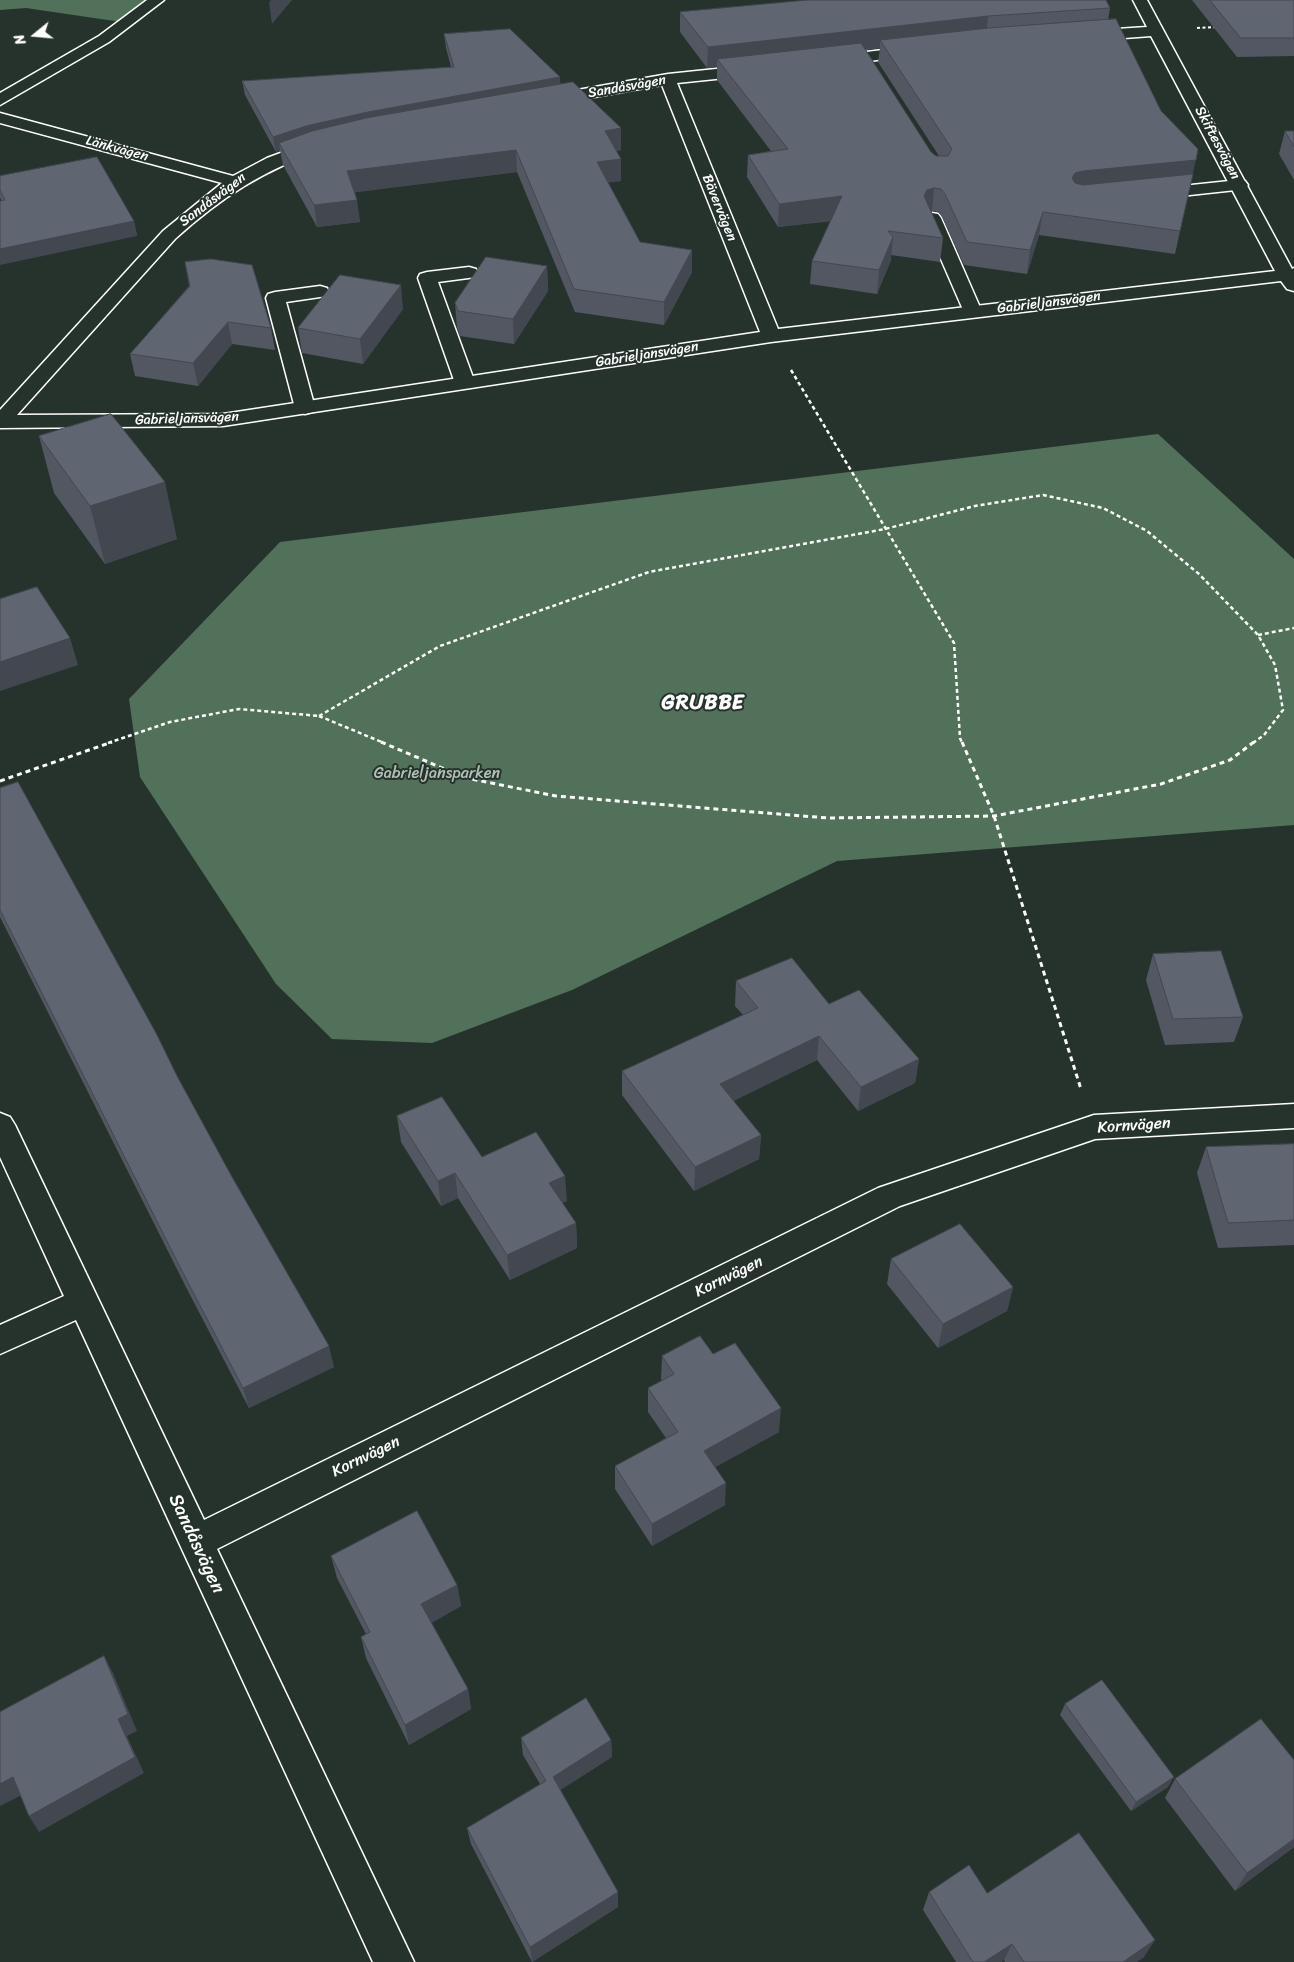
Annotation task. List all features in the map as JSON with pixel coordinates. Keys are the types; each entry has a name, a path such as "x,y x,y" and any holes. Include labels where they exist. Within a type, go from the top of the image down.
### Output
{"street":[{"path":"0,100 104,39 157,0"},
{"name":"Skiftesvägen","path":"1140,0 1291,278"},
{"path":"1072,37 1157,30"},
{"path":"816,62 930,50"},
{"path":"865,57 875,72"},
{"name":"Sandåsvägen","path":"533,103 668,79 766,68"},
{"name":"Bävervägen","path":"668,79 771,336"},
{"name":"Länkvägen","path":"0,118 233,181"},
{"name":"Sandåsvägen","path":"0,422 169,235 196,209 233,181 270,162 333,142"},
{"path":"1135,195 1239,185"},
{"path":"932,218 973,312"},
{"path":"465,383 427,278 469,273"},
{"name":"Gabrieljansvägen","path":"0,422 223,420 771,336 1291,278"},
{"path":"305,408 275,298 320,292"},
{"name":"Kornvägen","path":"196,1542 889,1198 1094,1127 1294,1116"},
{"name":"Sandåsvägen","path":"0,1125 394,1962"},
{"path":"0,1340 83,1302"}],"path":[{"path":"1157,30 1216,27"},
{"path":"771,336 954,643 960,738 994,816 1094,1127"},
{"path":"0,781 170,722 239,709 319,716 466,778 556,796 828,818 994,816 1161,784 1230,760 1264,735 1283,710 1275,665 1258,635 1199,574 1148,531 1103,508 1043,495 975,506 885,528 649,572 440,646 319,716"},
{"path":"1258,635 1294,628"}],"green space":[{"path":"0,0 157,0 128,23 26,8 0,10"},
{"name":"Gabrieljansparken","path":"1158,434 1294,559 1294,825 837,861 572,990 432,1043 332,1039 276,984 140,777 129,699 280,542"}],"building":[{"path":"808,0 1106,0 1110,8 988,16 708,47 680,12"},
{"path":"1210,0 1294,0 1294,38 1241,38"},
{"path":"1116,19 1161,111 1198,149 1196,160 1083,171 1075,173 1072,178 1075,183 1083,185 1193,174 1180,231 1043,212 1030,250 967,242 945,194 941,189 934,188 927,190 924,196 943,238 888,231 893,237 879,270 812,261 842,196 779,204 748,155 788,149 717,59 861,43 931,152 936,156 948,156 952,149 880,40 989,28"},
{"path":"510,29 560,77 368,112 306,126 273,137 242,81 454,67 444,34"},
{"path":"573,82 621,128 605,131 621,159 597,162 640,242 692,250 664,302 574,289 516,150 347,171 357,200 314,205 279,143 312,131 366,118"},
{"path":"1285,131 1294,131 1294,146"},
{"path":"97,157 134,221 0,249 0,201 5,200 0,190 0,176"},
{"path":"486,257 547,266 513,319 458,311 455,303"},
{"path":"211,259 252,265 271,328 228,322 193,363 130,354 190,286 185,262"},
{"path":"340,275 401,285 360,339 298,328"},
{"path":"111,414 165,482 90,506 39,436"},
{"path":"37,587 70,638 0,662 0,599"},
{"path":"18,782 157,1035 232,1177 329,1346 243,1388 0,910 0,788"},
{"path":"1221,951 1243,1017 1173,1019 1153,954"},
{"path":"792,958 829,1004 859,990 919,1059 861,1087 819,1036 720,1084 761,1135 695,1167 622,1071 758,1008 736,981"},
{"path":"442,1097 482,1157 536,1132 565,1176 549,1183 576,1223 507,1255 455,1173 438,1181 397,1116"},
{"path":"1294,1144 1294,1220 1228,1223 1206,1147"},
{"path":"960,1224 1013,1287 943,1324 891,1259"},
{"path":"700,1336 713,1354 735,1343 781,1408 704,1451 726,1483 652,1524 615,1466 678,1432 648,1388 674,1374 662,1356"},
{"path":"417,1511 457,1585 421,1604 468,1689 405,1725 361,1637 370,1632 331,1556"},
{"path":"104,1656 128,1714 118,1719 135,1757 29,1816 13,1777 0,1784 0,1712"},
{"path":"1102,1680 1174,1777 1136,1802 1065,1704"},
{"path":"586,1698 611,1740 553,1777 618,1892 530,1947 467,1828 546,1781 521,1738"},
{"path":"1261,1719 1294,1760 1294,1839 1247,1873 1175,1779"},
{"path":"1079,1833 1155,1940 1123,1962 1024,1962 1012,1944 984,1962 973,1962 929,1892 969,1865 987,1893"}],"district":[{"name":"GRUBBE","path":"703,704"}]}
